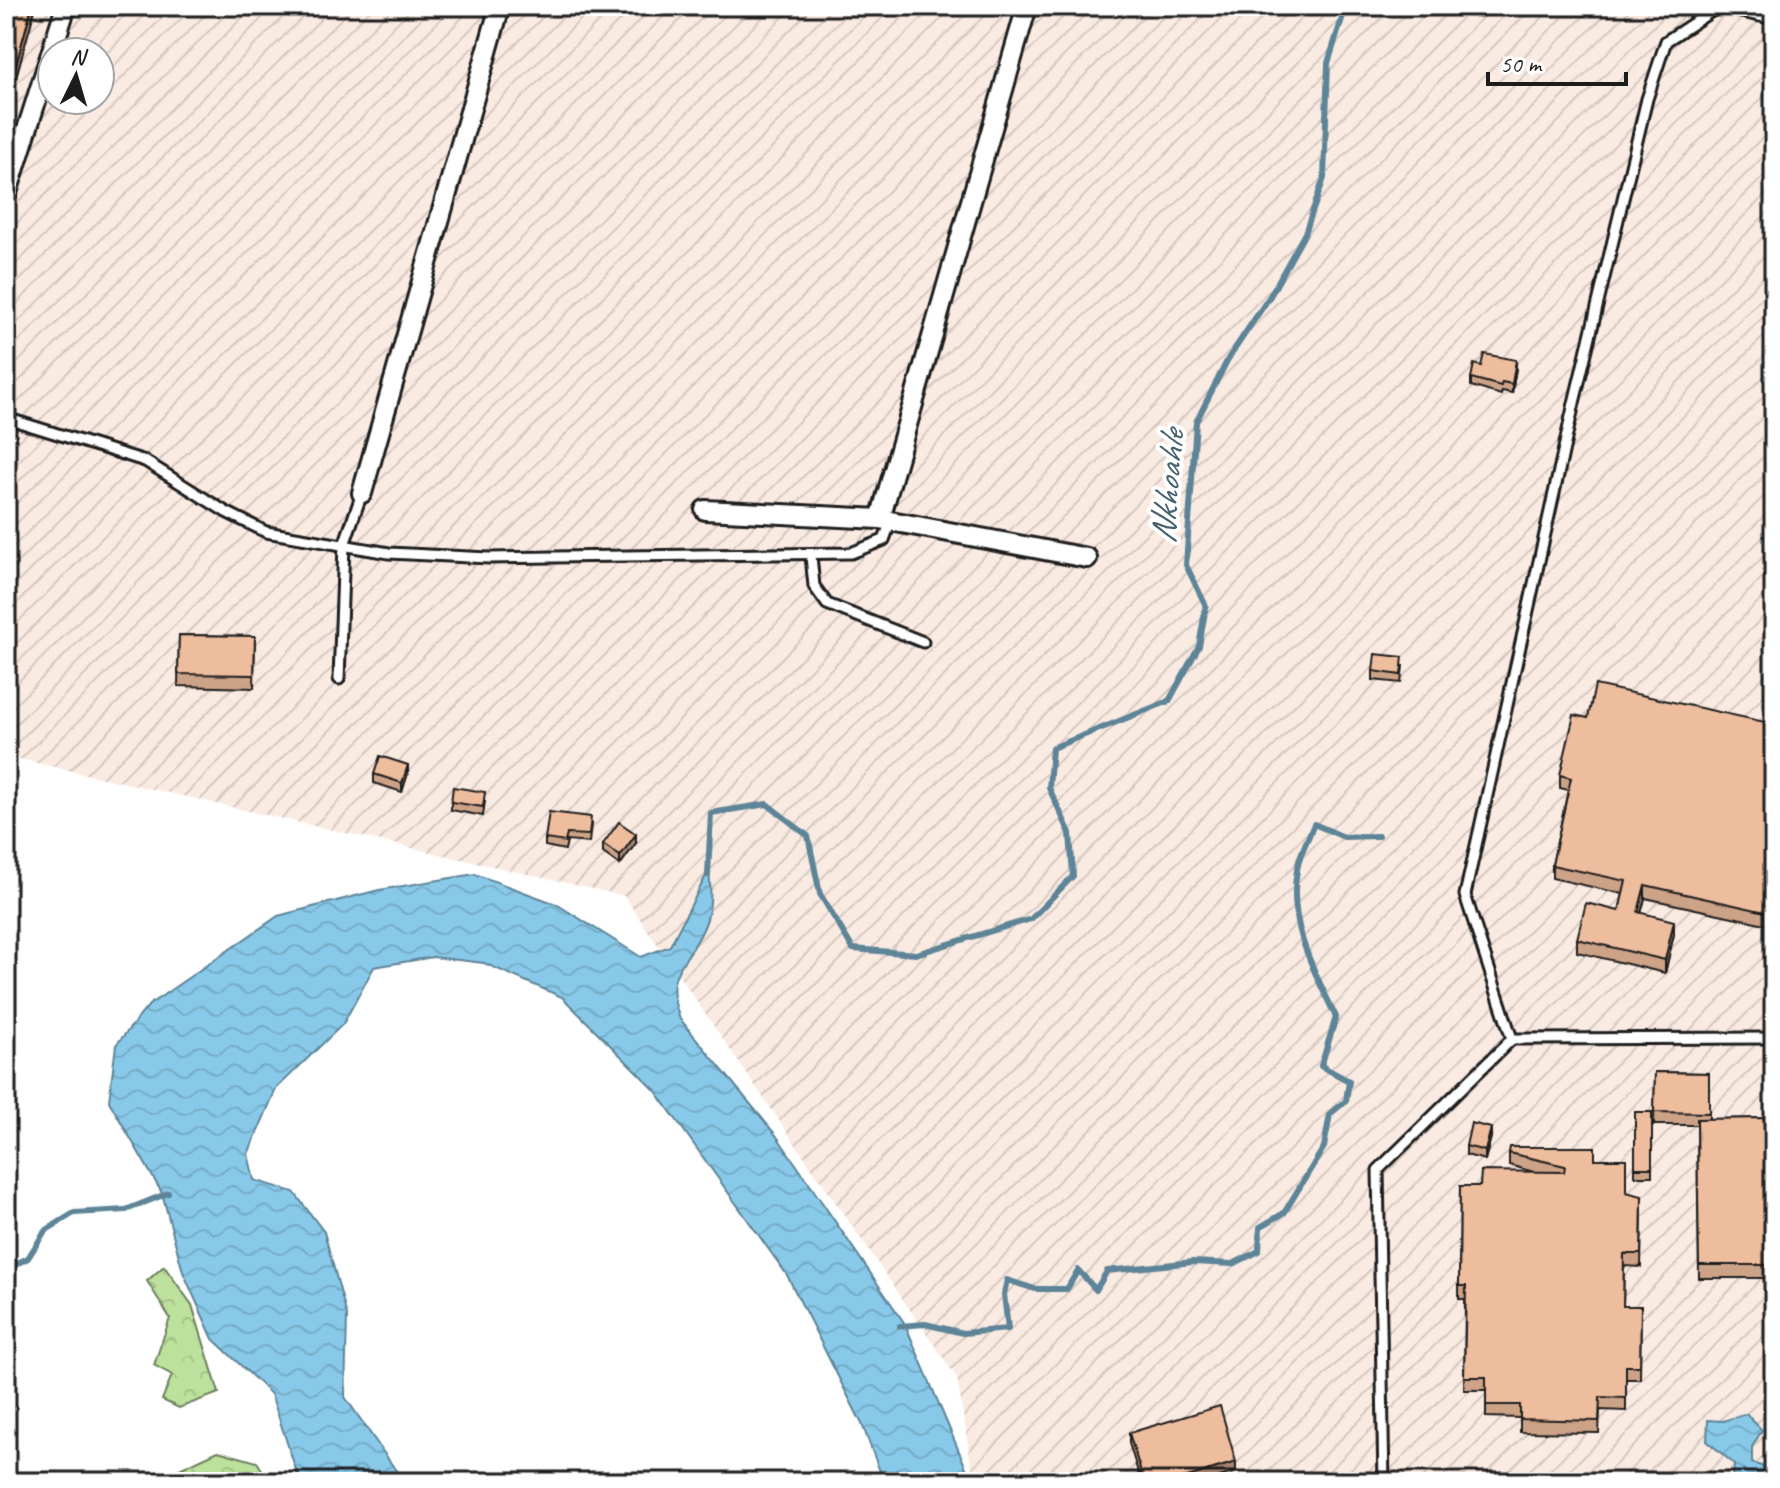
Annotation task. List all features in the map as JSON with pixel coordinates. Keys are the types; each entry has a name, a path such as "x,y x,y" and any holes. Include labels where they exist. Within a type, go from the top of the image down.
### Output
{"street":[{"path":"6,196 66,6"},
{"path":"362,493 500,6"},
{"path":"886,520 1027,6"},
{"path":"705,510 886,520 1087,558"}],"lane":[{"path":"1512,1039 1465,895 1574,403 1647,99 1666,41 1718,7 1774,19"},
{"path":"6,418 145,461 226,512 266,532 389,553 489,558 811,556 851,553 884,540 886,520"},
{"path":"339,679 344,545 362,493"},
{"path":"811,556 814,586 827,604 923,642"},
{"path":"1384,1482 1378,1170 1512,1039 1774,1038"}],"shaded area":[{"path":"6,6 1774,6 1774,1482 974,1482 957,1378 624,896 6,756"}],"green space":[{"path":"164,1266 192,1305 219,1393 179,1408 162,1400 172,1375 154,1365 170,1318 147,1281"},
{"path":"218,1451 257,1462 270,1482 172,1482 175,1471"}],"water":[{"path":"709,870 707,920 675,979 673,990 680,1019 776,1135 905,1324 972,1482 884,1482 862,1424 787,1275 655,1090 562,997 484,963 433,957 374,967 343,1024 276,1089 248,1154 254,1180 294,1192 324,1232 347,1316 345,1397 404,1482 307,1482 297,1473 271,1394 213,1339 183,1272 162,1193 109,1101 116,1045 149,1005 278,916 379,890 475,874 556,904 641,957 670,946"},
{"path":"1746,1414 1762,1430 1752,1447 1752,1463 1771,1469 1774,1482 1733,1482 1734,1464 1707,1441 1708,1420 1723,1421"}],"building":[{"path":"6,6 32,6 6,101"},
{"path":"1484,354 1516,360 1512,384 1502,382 1501,386 1471,378 1474,364 1481,366"},
{"path":"179,635 255,636 254,675 178,674"},
{"path":"1375,654 1403,657 1401,675 1373,671"},
{"path":"1595,685 1774,724 1774,914 1645,885 1638,912 1674,921 1665,960 1577,939 1586,903 1619,911 1626,881 1552,865 1571,778 1560,775 1574,715 1588,718"},
{"path":"380,756 408,765 402,783 374,774"},
{"path":"453,787 485,792 483,807 451,802"},
{"path":"549,812 591,817 589,835 567,834 565,842 545,839"},
{"path":"619,822 636,834 620,856 603,844"},
{"path":"1655,1072 1709,1073 1709,1113 1654,1112"},
{"path":"1635,1112 1652,1112 1652,1168 1635,1168"},
{"path":"1774,1118 1774,1265 1699,1265 1697,1119"},
{"path":"1471,1123 1491,1128 1485,1151 1466,1146"},
{"path":"1510,1147 1595,1147 1595,1159 1626,1159 1626,1192 1642,1196 1641,1254 1624,1254 1623,1306 1641,1306 1640,1366 1626,1366 1626,1398 1600,1397 1599,1421 1520,1419 1520,1405 1486,1405 1486,1377 1464,1377 1466,1286 1459,1286 1460,1186 1480,1186 1481,1171 1564,1172 1565,1166 1509,1153"},
{"path":"1220,1406 1236,1462 1171,1482 1144,1482 1129,1433"}],"waterway":[{"name":"Nkhoahle","path":"708,875 711,813 767,804 808,836 820,894 853,949 916,954 1031,919 1073,876 1070,833 1049,788 1052,748 1169,701 1199,646 1206,606 1186,565 1196,422 1228,359 1270,296 1305,233 1324,178 1328,63 1346,6"},
{"path":"900,1326 925,1324 963,1333 1008,1329 1004,1294 1007,1280 1035,1289 1067,1289 1078,1270 1096,1290 1107,1271 1193,1262 1233,1264 1259,1251 1260,1227 1284,1213 1324,1147 1330,1114 1346,1101 1349,1081 1321,1066 1336,1017 1311,964 1299,928 1295,890 1300,859 1314,824 1344,837 1378,836"},
{"path":"6,1269 28,1258 45,1231 74,1213 126,1210 168,1193"}]}
